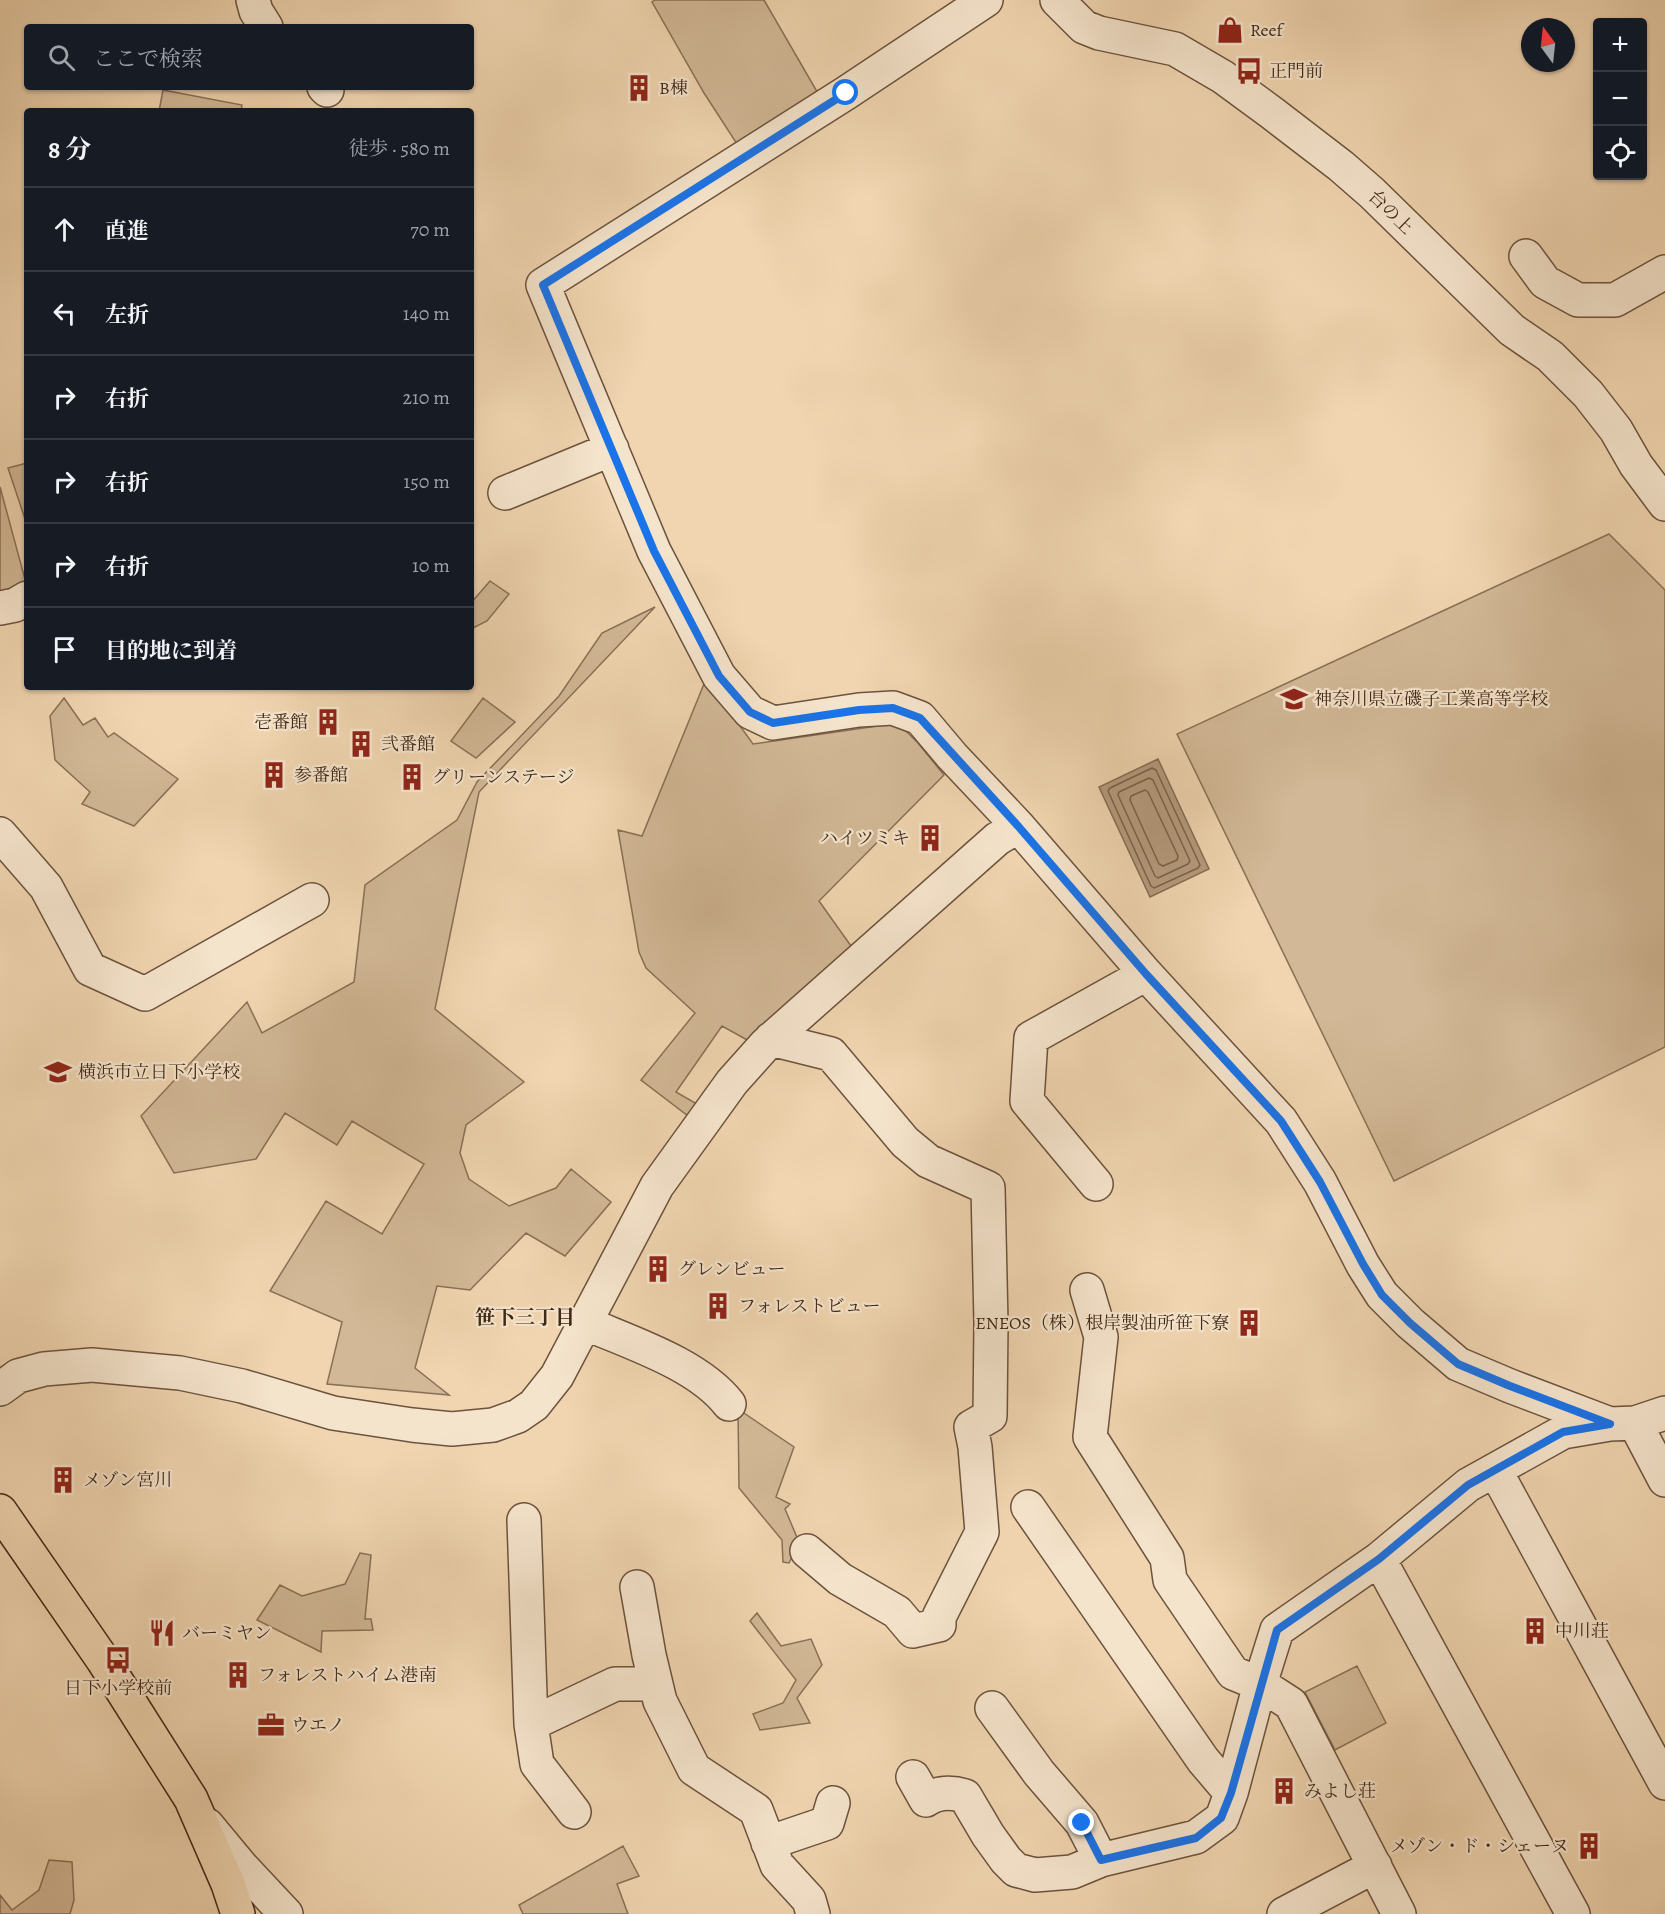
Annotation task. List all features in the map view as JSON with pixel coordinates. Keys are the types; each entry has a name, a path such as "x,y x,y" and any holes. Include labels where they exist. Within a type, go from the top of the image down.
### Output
{"main road":[{"path":"0,1511 103,1660 190,1798 228,1884 238,1914"}],"street":[{"path":"253,0 264,24"},
{"path":"986,0 846,93 543,285 654,551 719,676 750,712 773,723 859,710 893,708 920,718 1018,826 1146,974 1281,1121 1320,1182 1382,1295 1410,1323 1458,1364 1510,1386 1622,1424 1665,1480"},
{"name":"台の上","path":"1057,0 1084,27 1099,33 1175,50 1223,77 1341,166 1372,193 1512,330 1550,356 1588,393 1616,430 1636,465 1665,504"},
{"path":"1526,256 1545,282 1578,300 1615,300 1665,272"},
{"path":"505,493 612,449"},
{"path":"0,608 15,605 24,600"},
{"path":"0,1389 18,1376 44,1369 92,1365 180,1373 242,1386 333,1413 412,1425 452,1429 493,1425 518,1416 534,1405 557,1376 657,1186 732,1082 771,1039 997,839 1018,826"},
{"path":"0,834 46,887 90,969 145,994 312,900"},
{"path":"1096,1184 1027,1101 1031,1038 1146,974"},
{"path":"771,1039 831,1054 905,1142 928,1161 988,1188 991,1323 990,1416 971,1427 975,1447 982,1532 939,1617 939,1625 913,1631 897,1612 840,1579 807,1551"},
{"path":"1087,1290 1101,1337 1090,1437 1167,1558 1170,1581 1233,1673 1260,1684 1291,1704 1399,1914"},
{"path":"585,1323 665,1357 719,1391 729,1404"},
{"path":"913,1777 926,1800 933,1795 953,1792 965,1796 1006,1860 1016,1870 1035,1875 1072,1872 1101,1860 1196,1838 1221,1818 1231,1793 1277,1630 1379,1559 1468,1485 1563,1432 1622,1424 1665,1413"},
{"path":"1495,1470 1665,1783"},
{"path":"1028,1507 1203,1760 1231,1793"},
{"path":"524,1520 531,1724 537,1764 574,1812"},
{"path":"1379,1559 1573,1914"},
{"path":"637,1587 660,1701 694,1769 756,1810 777,1865 809,1900 813,1914"},
{"path":"531,1724 615,1684 656,1684"},
{"path":"992,1708 1040,1773 1082,1823 1101,1860"},
{"path":"768,1843 827,1823 832,1803"},
{"path":"196,1812 241,1866 286,1914"},
{"path":"1284,1914 1375,1866"}],"shaded area":[{"path":"655,0 764,0 819,95 737,144 704,93 652,2"},
{"path":"163,90 242,105 242,108 160,108"},
{"path":"24,464 24,516 8,468"},
{"path":"0,487 24,576 24,584 0,592"},
{"path":"1609,534 1665,590 1665,1047 1394,1181 1177,734"},
{"path":"490,581 509,594 487,621 474,628 474,600"},
{"path":"655,607 479,792 435,1009 524,1082 466,1125 460,1153 469,1179 509,1206 556,1188 571,1169 611,1202 565,1256 526,1233 470,1290 437,1286 415,1368 449,1395 327,1384 342,1322 270,1291 326,1201 382,1234 424,1164 352,1121 337,1145 285,1113 256,1159 174,1173 141,1116 247,1002 262,1033 354,982 365,885 457,820 477,782 559,696 602,633"},
{"path":"706,679 753,744 898,723 944,775 819,901 851,946 749,1041 722,1026 676,1092 702,1107 692,1119 641,1080 695,1013 646,968 639,952 618,830 642,836"},
{"path":"64,698 83,725 95,718 108,737 114,733 178,779 134,826 82,804 90,792 55,760 50,716"},
{"path":"483,698 515,722 476,758 451,741"},
{"path":"738,1409 794,1447 776,1497 790,1504 785,1509 799,1542 789,1563 783,1562 782,1540 739,1488"},
{"path":"360,1553 371,1555 365,1619 371,1619 373,1630 322,1631 321,1652 257,1620 280,1585 302,1596 345,1584"},
{"path":"757,1613 781,1646 811,1639 822,1665 797,1698 810,1723 760,1730 753,1714 783,1703 796,1680 750,1621"},
{"path":"1357,1666 1386,1723 1335,1750 1305,1692"},
{"path":"623,1846 639,1876 617,1884 628,1914 523,1914 519,1905"},
{"path":"49,1860 72,1862 74,1900 70,1914 0,1914 0,1895 12,1910 39,1890"}],"water":[{"path":"1158,759 1209,869 1150,897 1099,787"}],"place":[{"name":"Reef","path":"1230,30"},
{"name":"正門前","path":"1249,71"},
{"name":"B棟","path":"639,88"},
{"name":"神奈川県立磯子工業高等学校","path":"1294,699"},
{"name":"壱番館","path":"328,722"},
{"name":"弐番館","path":"361,744"},
{"name":"参番館","path":"274,775"},
{"name":"グリーンステージ","path":"412,777"},
{"name":"ハイツミキ","path":"930,838"},
{"name":"横浜市立日下小学校","path":"58,1072"},
{"name":"グレンビュー","path":"658,1269"},
{"name":"フォレストビュー","path":"718,1306"},
{"name":"ENEOS（株）根岸製油所笹下寮","path":"1249,1323"},
{"name":"メゾン宮川","path":"63,1480"},
{"name":"中川荘","path":"1535,1631"},
{"name":"バーミヤン","path":"162,1633"},
{"name":"日下小学校前","path":"118,1660"},
{"name":"フォレストハイム港南","path":"238,1675"},
{"name":"ウエノ","path":"271,1725"},
{"name":"みよし荘","path":"1284,1791"},
{"name":"メゾン・ド・シェーヌ","path":"1589,1846"}],"district":[{"name":"笹下三丁目","path":"525,1317"}],"route":[{"path":"846,93 543,285 654,551 719,676 750,712 773,723 859,710 893,708 920,718 952,756 1018,826 1146,974 1281,1121 1320,1182 1382,1295 1410,1323 1458,1364 1610,1424 1563,1432 1468,1485 1379,1559 1277,1630 1231,1793 1221,1818 1196,1838 1101,1860 1082,1823"}]}
